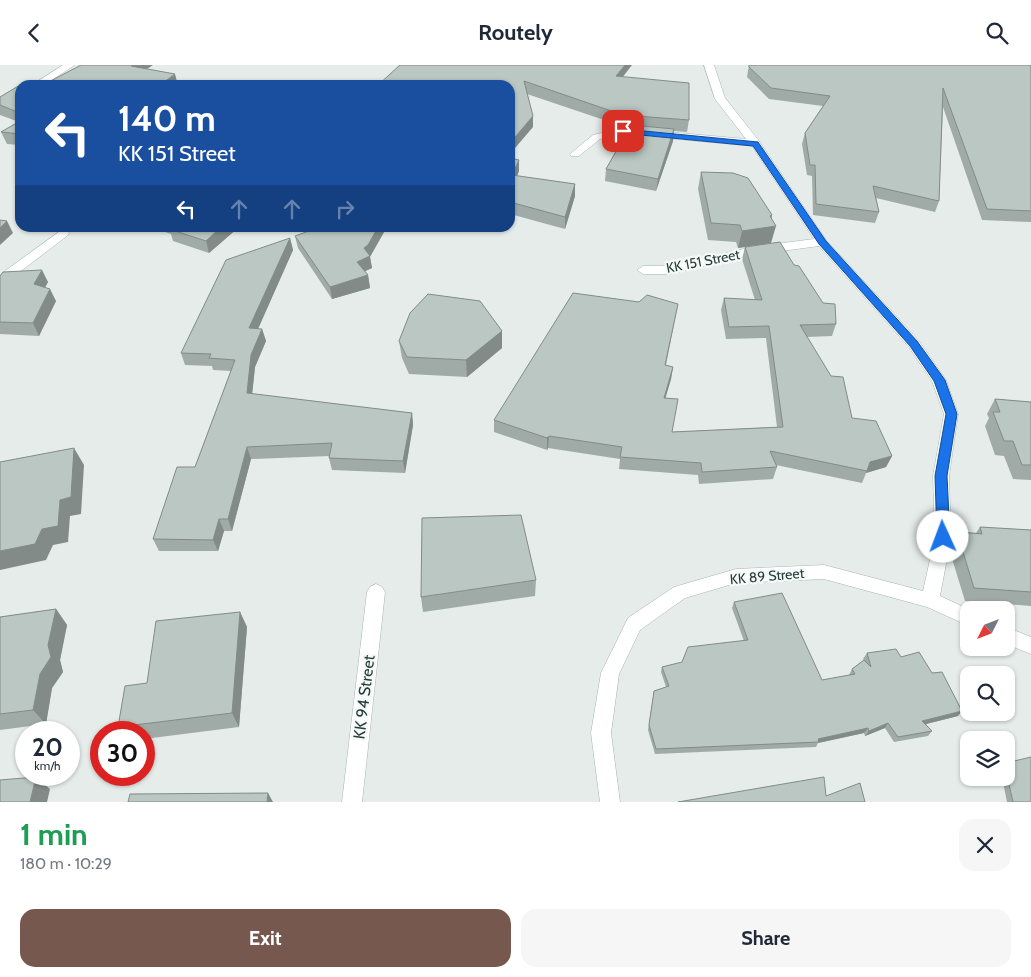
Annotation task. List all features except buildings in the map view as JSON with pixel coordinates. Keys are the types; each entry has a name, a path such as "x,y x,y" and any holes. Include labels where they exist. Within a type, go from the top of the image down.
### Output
{"street":[{"path":"45,80 70,65"},
{"path":"709,65 720,99 755,143 822,243 914,344 939,380 951,414 941,476 943,537 930,600"},
{"path":"575,154 589,141 604,133 623,131 755,143"},
{"path":"0,284 9,274 63,233"},
{"name":"KK 151 Street","path":"643,270 670,269 752,251 822,243"},
{"name":"KK 89 Street","path":"610,802 601,733 610,673 634,624 680,592 736,576 824,572 930,600 960,614"},
{"name":"KK 94 Street","path":"352,802 376,593"},
{"path":"1015,639 1031,646"}],"route":[{"path":"623,131 755,143 822,243 914,344 939,380 951,414 941,476 943,537"}]}
